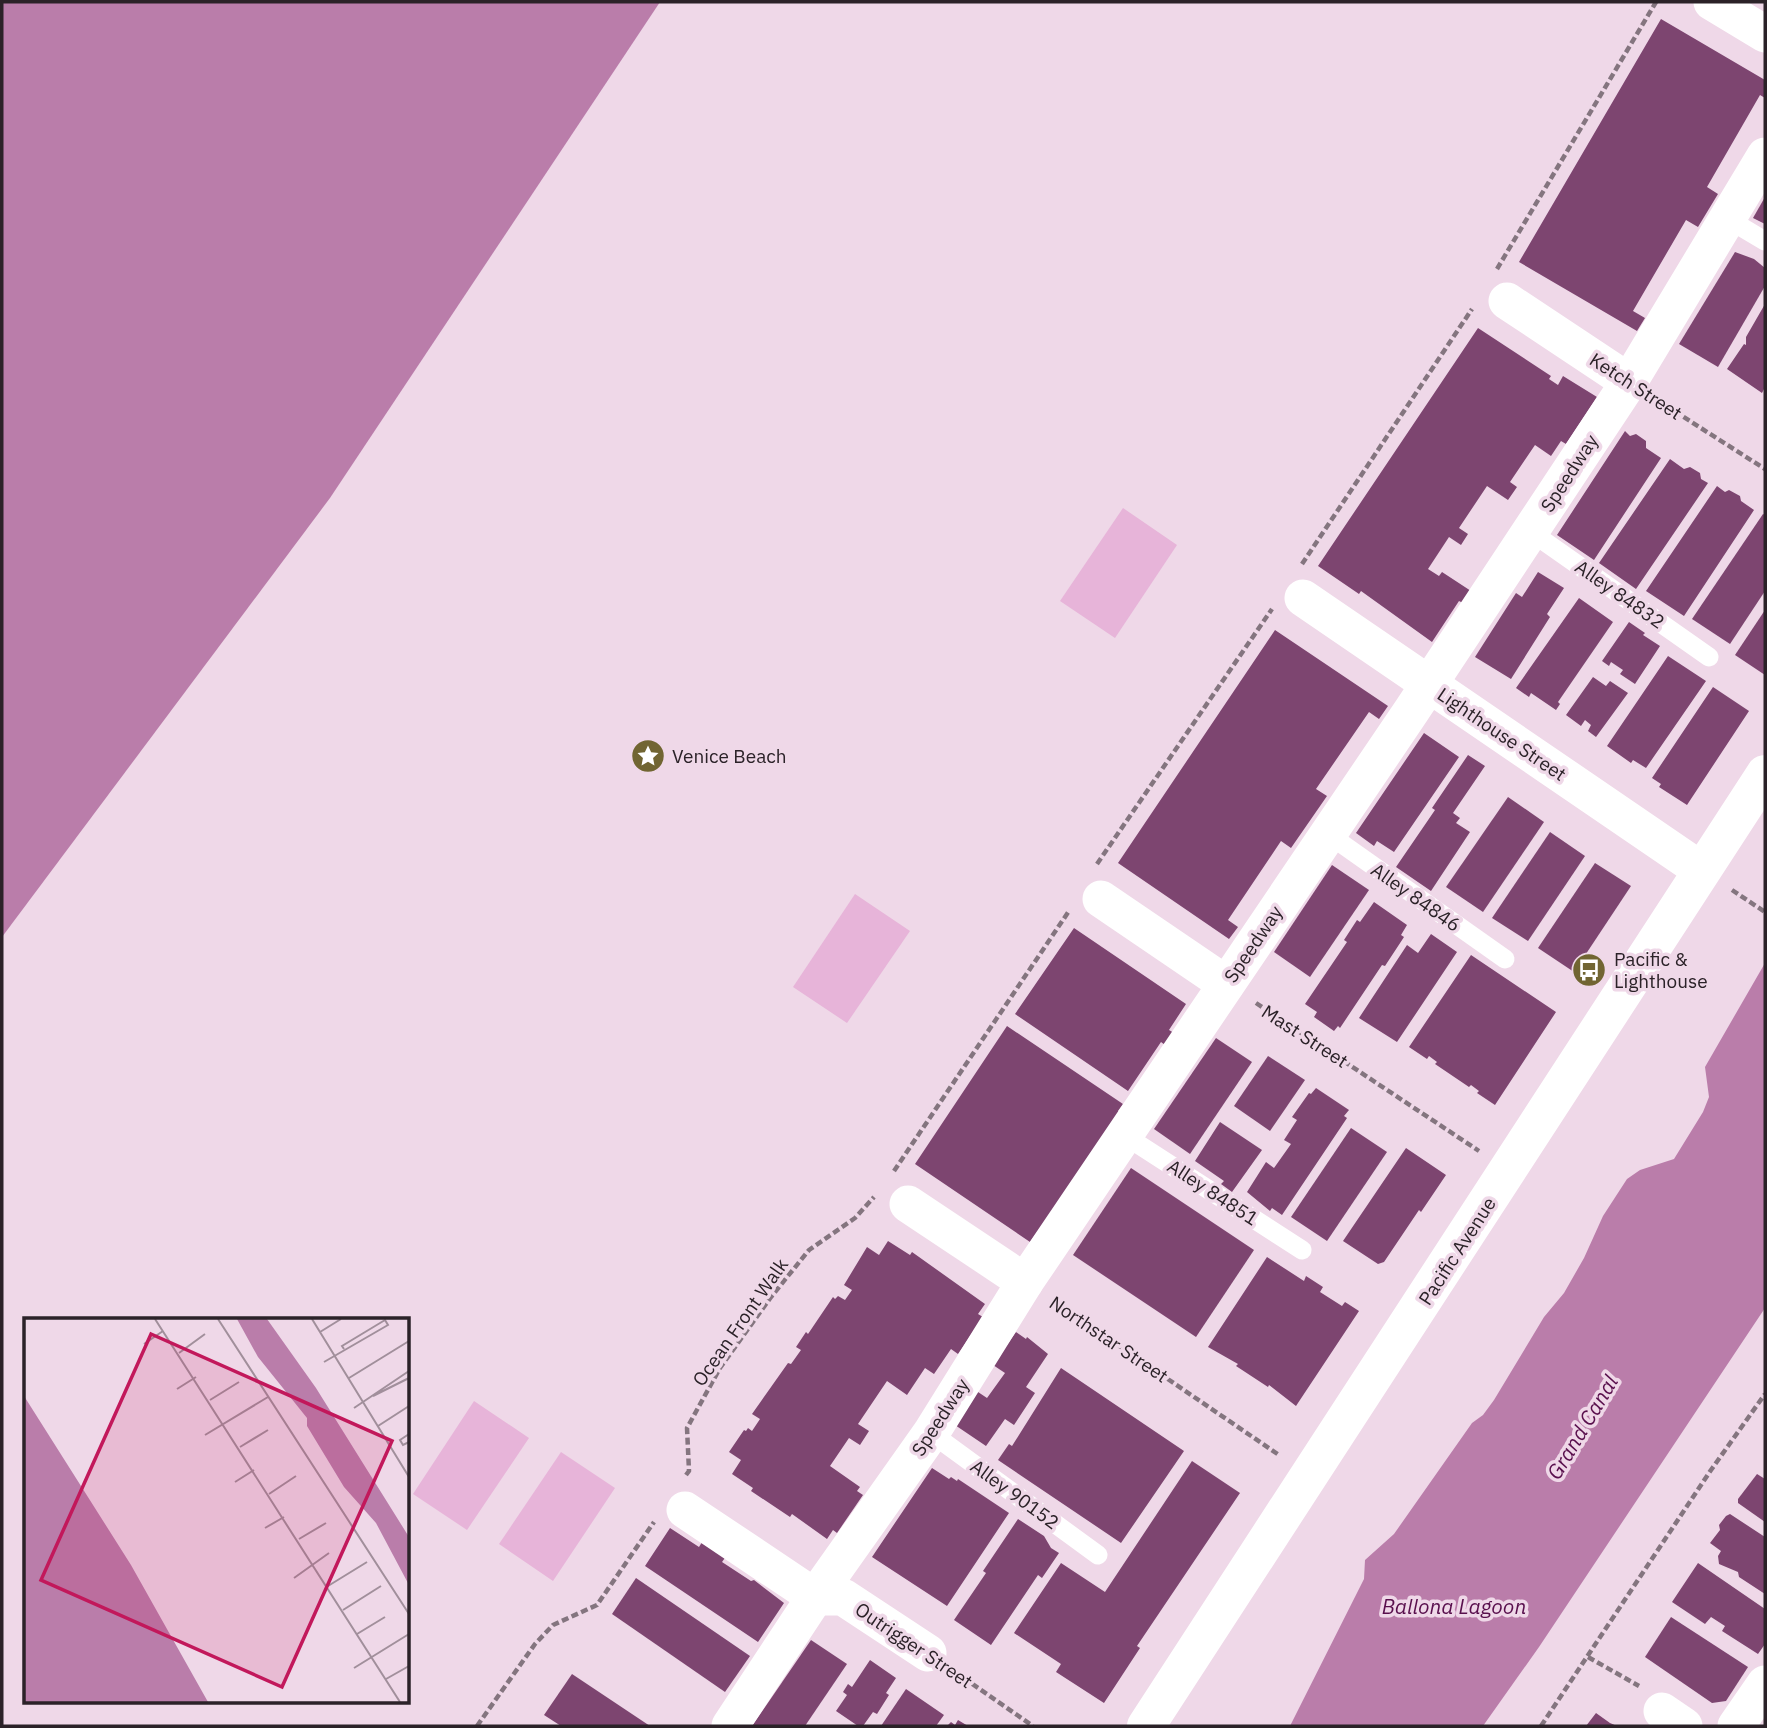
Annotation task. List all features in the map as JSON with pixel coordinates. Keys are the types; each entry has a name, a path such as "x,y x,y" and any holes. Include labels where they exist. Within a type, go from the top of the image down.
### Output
{"street":[{"path":"1712,2 1765,34"},
{"name":"Speedway","path":"730,1726 815,1597 931,1433 1025,1282 1531,532 1629,382 1765,156"},
{"name":"Ketch Street","path":"1507,301 1629,382"},
{"name":"Lighthouse Street","path":"1303,598 1715,879"},
{"name":"Pacific Avenue","path":"1146,1726 1509,1171 1715,879 1765,774"},
{"path":"1101,899 1226,984"},
{"path":"893,1197 1025,1282"},
{"name":"Outrigger Street","path":"675,1503 815,1597 843,1597 928,1653"},
{"path":"1736,1726 1765,1684"}],"lane":[{"path":"1727,219 1765,241"},
{"name":"Alley 84832","path":"1531,532 1709,657"},
{"name":"Alley 84846","path":"1328,834 1505,959"},
{"name":"Alley 84851","path":"1124,1135 1302,1250"},
{"name":"Alley 90152","path":"931,1433 1098,1555"}],"path":[{"name":"Ketch Street","path":"1629,382 1765,469"},
{"path":"1715,879 1765,912"},
{"name":"Mast Street","path":"1226,984 1509,1171"},
{"name":"Ocean Front Walk","path":"477,1726 534,1644 553,1625 597,1605 675,1503 689,1471 687,1428 720,1368 771,1297 809,1250 855,1218 893,1197"},
{"name":"Northstar Street","path":"1025,1282 1310,1475"},
{"path":"1541,1726 1711,1470 1765,1394"},
{"name":"Outrigger Street","path":"928,1653 1033,1726"},
{"path":"1588,1657 1656,1696 1673,1719"}],"shaded area":[{"path":"1123,508 1177,545 1115,638 1060,601"},
{"path":"855,894 910,931 847,1023 793,987"},
{"path":"474,1401 529,1438 467,1530 413,1494"},
{"path":"561,1452 615,1488 553,1581 499,1544"}],"water":[{"path":"2,2 660,2 330,498 2,937"},
{"name":"Ballona Lagoon","path":"1765,963 1765,1308 1539,1647 1483,1726 1290,1726 1364,1579 1365,1560 1394,1534 1472,1423 1483,1415 1494,1400 1544,1317 1564,1293 1603,1216 1627,1179 1640,1170 1674,1159 1703,1112 1709,1097 1705,1067"}],"building":[{"path":"1661,19 1765,80 1765,98 1760,95 1707,187 1718,194 1698,227 1686,220 1633,311 1645,318 1637,331 1519,262"},
{"path":"1765,197 1765,224 1753,218"},
{"path":"1735,252 1754,259 1765,268 1765,286 1718,367 1679,344"},
{"path":"1765,304 1765,387 1762,393 1727,369 1744,344 1746,345 1746,337"},
{"path":"1478,328 1551,376 1549,379 1558,385 1563,376 1597,397 1566,444 1561,441 1551,456 1535,445 1510,482 1517,487 1508,500 1487,486 1459,528 1468,534 1461,545 1449,537 1428,569 1439,576 1442,572 1471,591 1463,603 1459,601 1432,642 1361,591 1359,594 1318,566"},
{"path":"1625,431 1630,436 1636,434 1646,441 1646,448 1661,458 1594,560 1557,535"},
{"path":"1670,459 1684,469 1690,467 1700,473 1701,479 1708,483 1636,589 1599,563"},
{"path":"1717,486 1725,492 1729,490 1740,496 1741,501 1754,510 1684,616 1646,591"},
{"path":"1763,514 1765,591 1730,644 1692,619"},
{"path":"1538,572 1564,588 1547,614 1550,617 1511,679 1475,657 1516,593 1522,597"},
{"path":"1579,598 1613,622 1558,702 1560,704 1556,710 1531,693 1529,697 1516,688"},
{"path":"1765,610 1765,675 1735,655"},
{"path":"1629,622 1660,646 1635,684 1620,674 1623,670 1611,662 1609,666 1602,661"},
{"path":"1275,630 1388,706 1379,719 1369,712 1316,789 1327,796 1291,848 1281,841 1228,920 1238,927 1229,939 1118,863"},
{"path":"1668,656 1706,681 1646,768 1633,760 1631,763 1607,746"},
{"path":"1593,677 1606,686 1610,681 1628,693 1596,737 1588,731 1591,725 1585,720 1581,726 1566,715"},
{"path":"1713,687 1749,711 1687,805 1659,787 1661,784 1652,778"},
{"path":"1424,733 1459,757 1394,852 1377,841 1374,846 1356,833"},
{"path":"1468,755 1485,766 1453,813 1460,818 1456,823 1470,832 1431,891 1396,867"},
{"path":"1508,797 1544,822 1483,912 1446,887"},
{"path":"1550,832 1585,856 1528,941 1492,918"},
{"path":"1595,863 1631,886 1574,972 1538,948"},
{"path":"1332,865 1369,890 1310,977 1274,952"},
{"path":"1374,902 1407,925 1401,935 1404,937 1340,1028 1338,1026 1334,1031 1314,1017 1317,1012 1305,1004 1347,942 1344,940 1357,920 1360,922"},
{"path":"1074,928 1186,1004 1169,1030 1174,1033 1165,1045 1161,1042 1128,1091 1015,1014"},
{"path":"1431,934 1457,952 1397,1042 1359,1018 1407,945 1418,953"},
{"path":"1471,955 1556,1012 1495,1105 1477,1093 1479,1091 1471,1085 1469,1087 1435,1064 1437,1062 1429,1056 1427,1059 1409,1047"},
{"path":"1007,1026 1123,1104 1118,1111 1122,1114 1030,1242 915,1164"},
{"path":"1216,1038 1252,1062 1190,1154 1154,1129"},
{"path":"1268,1056 1305,1080 1270,1131 1234,1106"},
{"path":"1316,1088 1349,1110 1344,1116 1347,1118 1282,1215 1272,1208 1270,1211 1247,1192 1266,1162 1274,1168 1291,1144 1284,1140 1297,1120 1292,1117 1309,1093"},
{"path":"1220,1122 1262,1150 1232,1192 1221,1184 1224,1181 1195,1161"},
{"path":"1351,1128 1387,1152 1327,1241 1291,1217"},
{"path":"1406,1148 1446,1175 1384,1262 1378,1264 1343,1241"},
{"path":"1131,1168 1254,1250 1196,1337 1073,1255"},
{"path":"888,1241 910,1255 912,1252 985,1304 978,1314 983,1317 958,1354 951,1349 934,1374 925,1368 907,1395 887,1381 858,1424 869,1431 860,1445 849,1438 830,1466 860,1487 857,1491 863,1495 837,1533 833,1530 827,1539 792,1514 790,1517 751,1491 753,1488 732,1474 741,1460 729,1452 744,1430 748,1428 752,1431 760,1419 752,1414 788,1363 791,1364 801,1350 796,1347 806,1332 808,1334 833,1297 835,1299 838,1296 845,1300 852,1290 844,1285 867,1247 879,1255"},
{"path":"1267,1257 1304,1281 1306,1276 1323,1287 1320,1292 1342,1306 1345,1302 1359,1311 1296,1406 1269,1385 1268,1387 1236,1366 1238,1364 1208,1347"},
{"path":"1016,1332 1026,1339 1027,1337 1048,1354 1026,1387 1035,1393 1014,1425 1005,1419 986,1446 952,1423 975,1390 987,1398 1005,1373 993,1365"},
{"path":"1061,1368 1184,1451 1121,1543 998,1460 1009,1444 1012,1446"},
{"path":"1192,1461 1240,1493 1137,1646 1140,1648 1104,1703 1056,1672 1061,1664 1014,1633 1061,1563 1105,1592"},
{"path":"932,1468 949,1479 958,1479 1009,1513 947,1606 872,1557"},
{"path":"1757,1474 1765,1479 1765,1522 1738,1503 1738,1499"},
{"path":"1730,1514 1765,1537 1765,1594 1739,1577 1738,1572 1719,1564 1718,1556 1721,1551 1710,1543 1720,1530 1719,1525"},
{"path":"1018,1519 1044,1536 1051,1548 1059,1553 1042,1578 1038,1575 991,1645 954,1620"},
{"path":"670,1528 699,1547 704,1539 727,1555 722,1562 751,1581 754,1580 784,1603 758,1642 645,1566"},
{"path":"1698,1563 1765,1609 1765,1644 1758,1654 1722,1631 1725,1626 1711,1617 1705,1624 1672,1602"},
{"path":"636,1578 750,1656 725,1692 612,1614"},
{"path":"1671,1617 1748,1667 1726,1701 1712,1703 1645,1657"},
{"path":"811,1640 847,1664 805,1726 752,1726"},
{"path":"870,1660 896,1678 877,1714 873,1712 863,1726 858,1726 836,1711 847,1695 843,1692 848,1684 852,1687"},
{"path":"572,1674 650,1726 561,1726 544,1715"},
{"path":"906,1689 944,1715 936,1726 881,1726"},
{"path":"1596,1713 1610,1723 1617,1726 1586,1726"},
{"path":"958,1720 968,1726 947,1726 951,1722 955,1725"}],"place":[{"name":"Venice Beach","path":"648,756"},
{"name":"Pacific & Lighthouse","path":"1589,970"}],"water label":[{"name":"Grand Canal","path":"1582,1427"}]}
